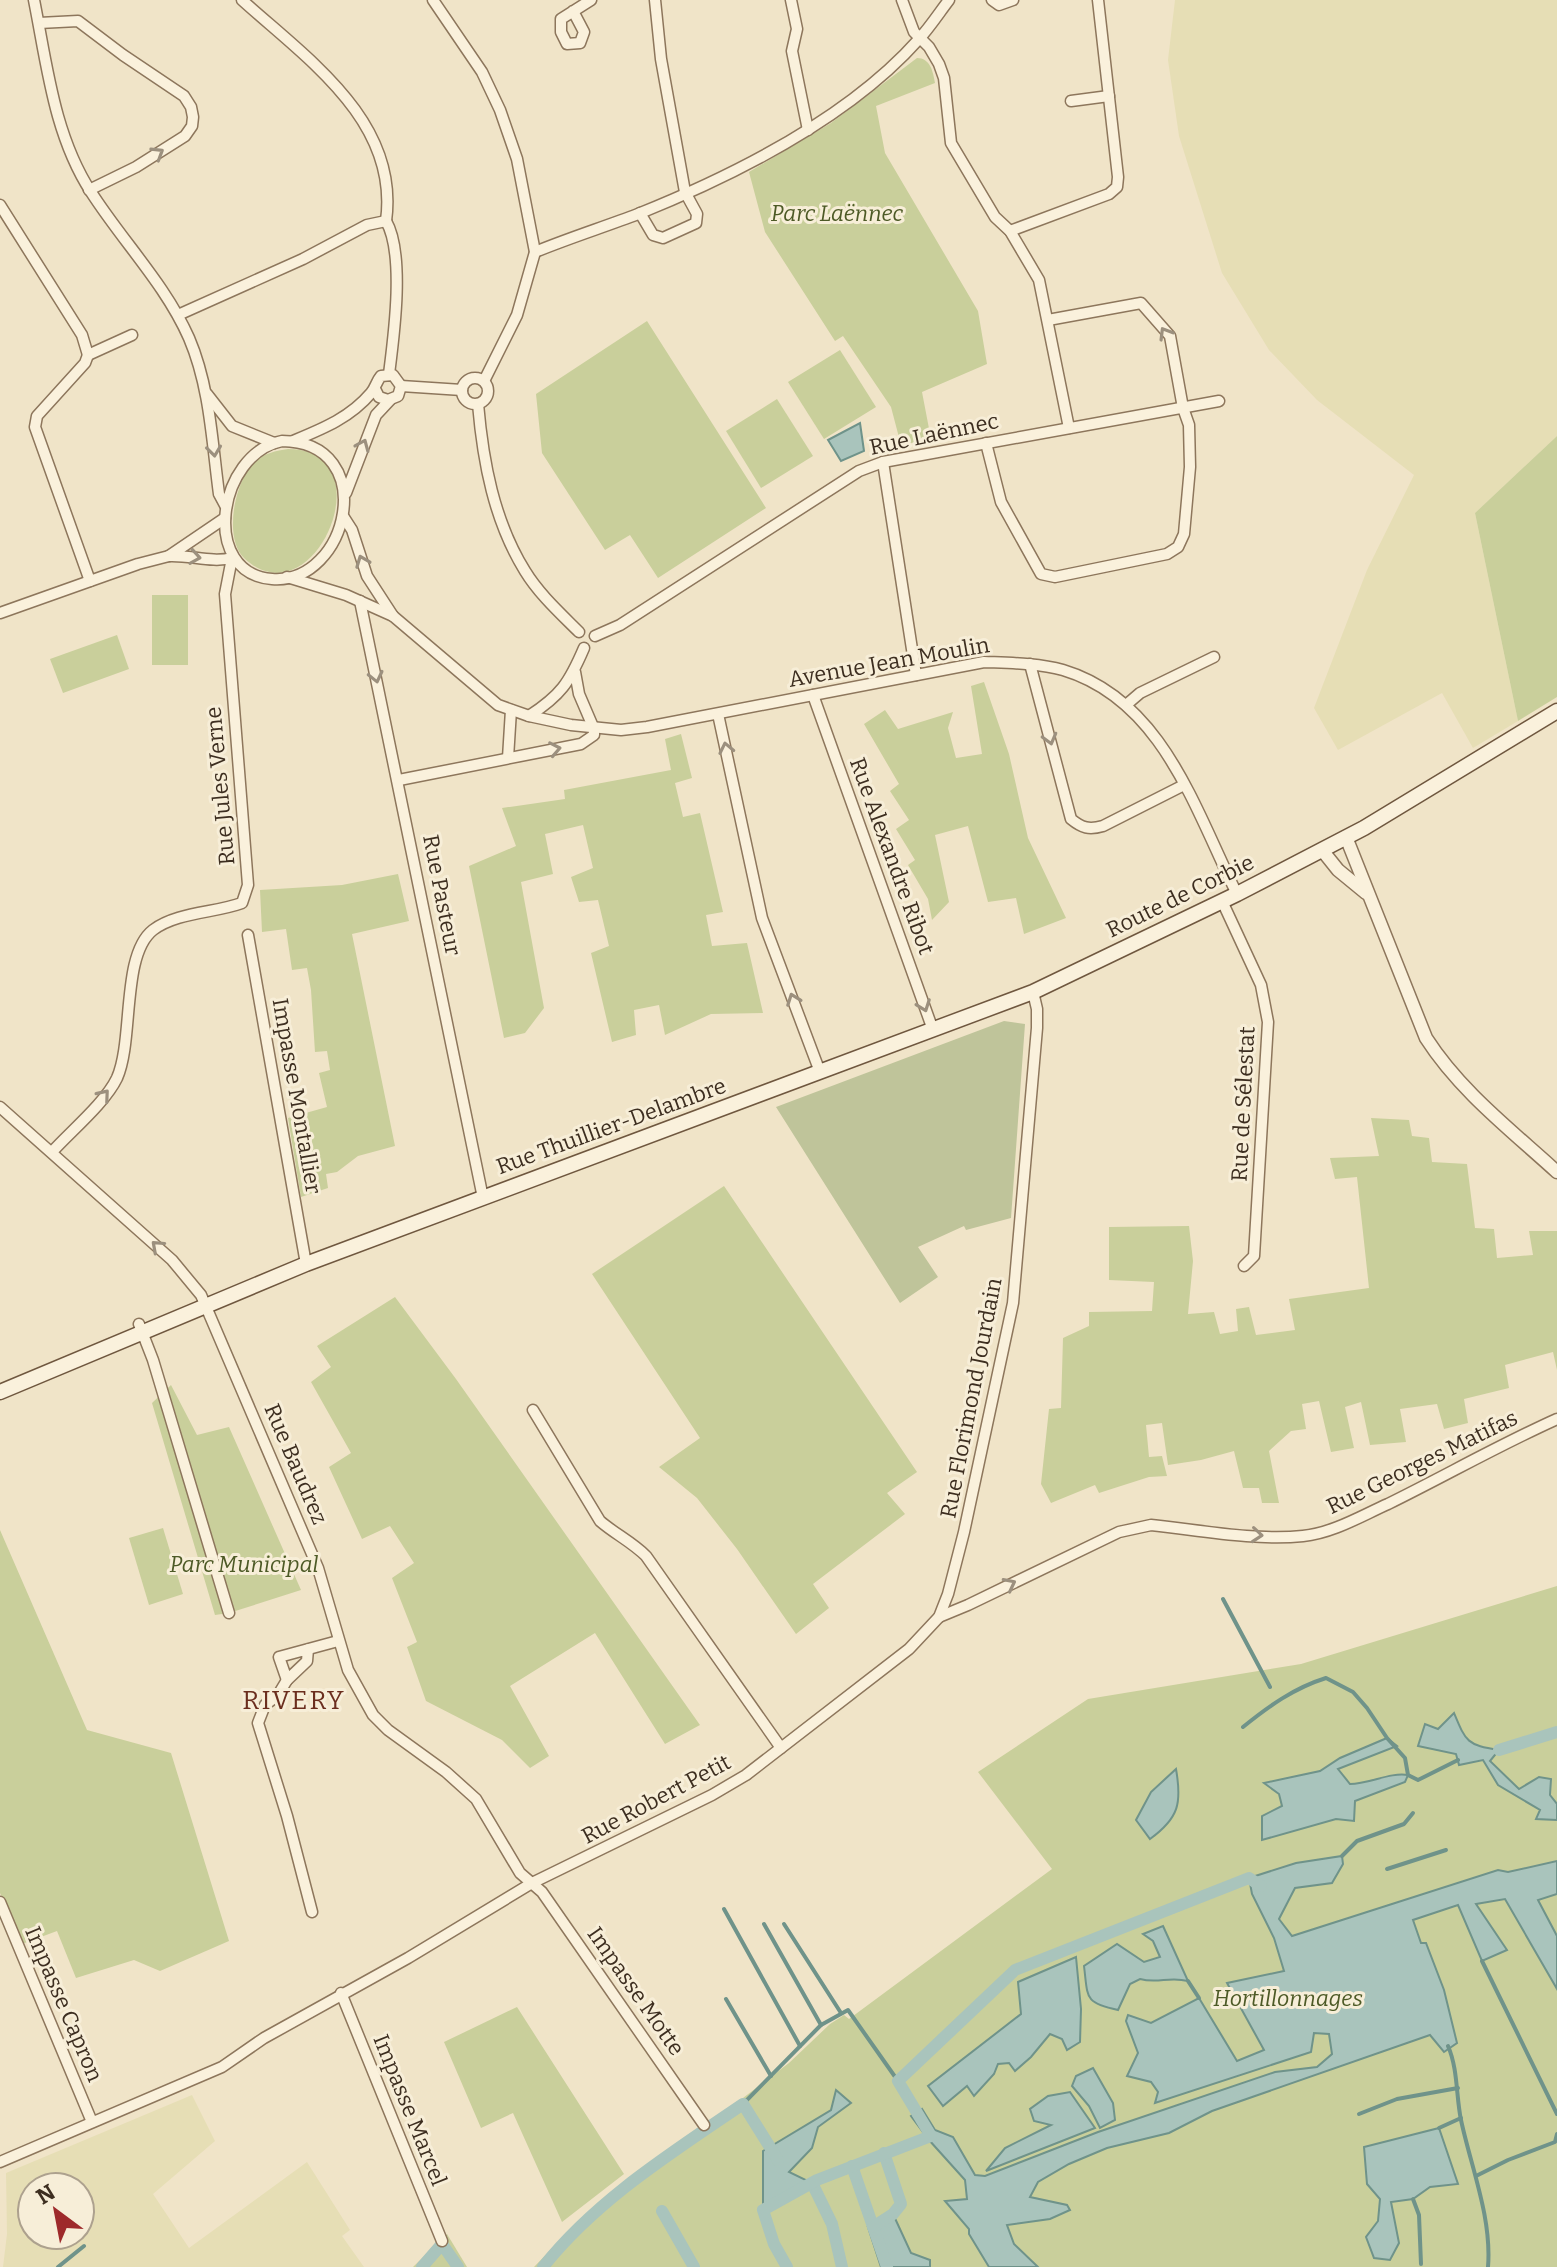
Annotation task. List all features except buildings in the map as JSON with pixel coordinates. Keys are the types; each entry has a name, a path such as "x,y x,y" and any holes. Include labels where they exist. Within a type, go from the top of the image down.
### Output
{"main road":[{"name":"Route de Corbie","path":"1033,992 1322,850 1557,711"},
{"name":"Rue Thuillier-Delambre","path":"0,1392 141,1328 206,1306 306,1264 1033,992"}],"street":[{"path":"34,0 62,129 89,190 178,315 199,365 219,494 226,512 232,558 243,570 275,580 310,567 320,558 335,537 343,516 345,495 376,415 398,396 401,386 397,377 389,374 381,376 375,389 358,407 332,425 255,452 238,472 226,512 169,556"},
{"path":"242,0 339,88 355,108 381,159 388,199 386,221 393,232 396,277 389,374"},
{"path":"433,0 482,72 500,110 517,159 535,252 517,315 484,381"},
{"path":"573,11 584,29 583,39 580,43 567,44 561,32 561,19 573,11 591,0"},
{"path":"640,213 653,235 663,238 696,223 697,214 685,192 661,59 655,0"},
{"path":"791,0 797,29 792,51 808,130"},
{"path":"902,0 914,32 929,47 944,78 951,143 995,217 1010,231 1039,280 1069,428"},
{"path":"535,252 640,213 743,167 808,130 882,75 920,38 949,0"},
{"path":"992,0 999,5 1013,0"},
{"path":"1010,231 1109,194 1117,187 1098,0"},
{"path":"39,23 78,21 184,96 191,107 192,126 185,136 136,167 89,190"},
{"path":"1071,101 1109,96"},
{"path":"0,205 82,335 88,355 85,363 37,416 35,427 90,581"},
{"path":"178,315 291,264 367,225 386,221"},
{"path":"986,443 1001,502 1041,574 1055,577 1167,554 1178,547 1184,534 1190,467 1189,425 1170,336 1141,303 1048,320"},
{"path":"88,355 132,335"},
{"path":"471,378 484,381 488,387 487,396 478,404 464,399 464,384 471,378"},
{"path":"401,386 462,390"},
{"path":"375,389 379,397 390,400"},
{"path":"205,393 232,426 274,443"},
{"name":"Rue Laënnec","path":"595,636 628,620 859,471 883,462 1219,401"},
{"path":"478,404 489,482 503,528 525,571 579,632"},
{"path":"293,441 314,448 335,463 345,495"},
{"path":"883,462 916,675"},
{"path":"343,516 352,530 367,576 393,616"},
{"path":"0,613 169,556 189,555 216,562 232,558"},
{"name":"Rue Jules Verne","path":"52,1152 115,1081 123,1053 136,958 143,940 169,922 242,903 248,885 225,594 232,558"},
{"path":"287,577 317,584 393,616"},
{"name":"Rue Pasteur","path":"360,601 483,1198"},
{"name":"Avenue Jean Moulin","path":"393,616 492,701 529,716 594,729 647,727 984,662 1061,669 1082,677 1126,705 1152,730 1184,785 1237,894"},
{"path":"579,632 590,630 595,636 593,645 584,648"},
{"path":"579,632 576,642 584,648"},
{"path":"529,716 551,702 575,672 584,648"},
{"path":"1126,705 1140,693 1214,657"},
{"path":"1030,664 1071,819 1077,824 1091,829 1103,826 1184,785"},
{"path":"399,780 581,744 594,735 594,729 585,713 575,672"},
{"name":"Rue Alexandre Ribot","path":"813,695 933,1030"},
{"path":"508,758 511,710"},
{"path":"718,714 762,918 820,1072"},
{"path":"1346,837 1426,1038 1441,1062 1557,1172"},
{"path":"1322,850 1338,870 1368,895"},
{"name":"Rue de Sélestat","path":"1222,901 1266,998 1268,1022 1254,1256 1244,1266"},
{"name":"Impasse Montallier","path":"248,935 306,1264"},
{"name":"Rue Florimond Jourdain","path":"939,1617 964,1532 1013,1303 1037,1028 1033,992"},
{"path":"0,1107 52,1152"},
{"name":"Rue Baudrez","path":"52,1152 172,1260 201,1295 318,1568 348,1670 373,1715 476,1799 520,1873 532,1883"},
{"path":"141,1328 229,1613"},
{"path":"533,1410 600,1521 646,1556 781,1748"},
{"name":"Rue Georges Matifas","path":"939,1617 1098,1541 1137,1527 1151,1525 1275,1537 1305,1536 1336,1528 1557,1419"},
{"name":"Rue Robert Petit","path":"0,2162 222,2067 264,2038 408,1958 532,1883 712,1795 746,1775 909,1649 939,1617"},
{"path":"287,1680 279,1657 338,1641"},
{"path":"308,1649 307,1661 287,1680 278,1695 265,1705 258,1723 312,1912"},
{"name":"Impasse Motte","path":"532,1883 542,1892 704,2125"},
{"name":"Impasse Capron","path":"0,1902 92,2122"},
{"name":"Impasse Marcel","path":"341,1993 442,2241"}],"shaded area":[{"path":"1175,0 1557,0 1557,436 1475,513 1518,721 1473,748 1442,693 1338,750 1314,708 1367,570 1414,475 1317,400 1269,350 1222,273 1179,136 1168,60"},
{"path":"192,2095 215,2141 153,2194 189,2248 307,2162 350,2230 342,2236 364,2267 3,2267 7,2234 6,2173"}],"green space":[{"name":"Parc Laënnec","path":"917,58 928,63 935,83 876,106 885,153 978,311 987,364 922,392 931,439 901,445 891,407 843,336 835,341 765,232 749,172 831,123"},
{"path":"647,321 766,508 658,578 630,535 605,550 542,453 536,394"},
{"path":"840,350 876,407 824,439 788,382"},
{"path":"777,399 813,456 761,488 726,431"},
{"path":"1557,436 1557,697 1518,721 1475,513"},
{"path":"288,449 318,456 333,475 336,501 330,528 315,553 294,569 270,572 244,558 238,549 234,537 234,509 241,482 254,462 266,454"},
{"path":"152,595 188,595 188,665 152,665"},
{"path":"117,635 129,669 63,693 50,659"},
{"path":"984,682 1009,754 1028,838 1066,918 1024,934 1016,898 988,902 968,826 935,835 949,902 932,920 928,899 908,865 915,860 896,829 909,820 890,791 899,784 864,724 885,710 898,729 953,712 948,728 956,758 982,754 971,686"},
{"path":"681,734 692,778 675,783 683,817 700,813 723,912 706,915 712,946 747,943 763,1013 711,1014 665,1035 659,1005 634,1010 636,1035 612,1042 591,953 609,946 598,900 579,902 571,877 593,868 583,825 545,834 553,874 521,882 544,1008 525,1033 504,1038 469,866 516,846 502,808 565,799 564,790 671,770 665,739"},
{"path":"398,874 409,921 352,934 395,1146 358,1156 337,1172 326,1174 328,1188 301,1197 288,1118 327,1107 319,1073 330,1070 327,1051 315,1052 307,968 292,970 286,929 262,932 260,890 342,885"},
{"path":"1004,1021 1025,1024 1011,1218 966,1230 964,1226 918,1247 938,1277 900,1303 776,1107"},
{"path":"1371,1118 1409,1120 1412,1136 1429,1138 1432,1162 1467,1164 1475,1228 1494,1229 1497,1258 1533,1255 1529,1231 1557,1231 1557,1370 1553,1352 1505,1365 1509,1388 1464,1399 1468,1423 1444,1429 1437,1404 1400,1409 1406,1442 1370,1445 1361,1402 1345,1407 1354,1448 1331,1452 1319,1401 1302,1404 1306,1429 1291,1431 1269,1451 1279,1503 1262,1503 1259,1488 1243,1488 1234,1451 1168,1465 1162,1423 1146,1425 1149,1457 1162,1456 1167,1476 1149,1477 1099,1493 1095,1485 1051,1503 1041,1484 1049,1409 1061,1408 1063,1338 1089,1326 1089,1312 1152,1311 1154,1282 1109,1280 1109,1227 1189,1226 1193,1261 1188,1314 1214,1312 1220,1334 1238,1331 1236,1309 1249,1307 1256,1335 1295,1330 1289,1299 1369,1288 1357,1177 1335,1179 1330,1158 1379,1156"},
{"path":"724,1186 917,1472 887,1493 905,1514 813,1584 829,1608 796,1634 697,1498 659,1467 700,1438 592,1274"},
{"path":"395,1297 700,1725 665,1744 595,1633 510,1686 549,1756 530,1768 502,1740 426,1701 407,1647 417,1642 392,1578 414,1563 390,1526 362,1539 329,1467 351,1453 311,1382 331,1367 317,1346"},
{"name":"Parc Municipal","path":"171,1385 197,1435 229,1427 301,1590 215,1615 152,1403"},
{"path":"163,1528 183,1594 149,1605 129,1538"},
{"path":"0,1530 87,1730 171,1753 229,1941 160,1971 134,1960 76,1978 57,1931 22,1944 0,1893"},
{"name":"Hortillonnages","path":"1557,1586 1557,2267 534,2267 562,2238 789,2063 830,2024 844,2015 849,2019 1052,1869 978,1772 1088,1699 1301,1664"},
{"path":"517,2007 624,2174 562,2222 513,2113 481,2128 444,2042"},
{"path":"447,2234 467,2267 413,2267"}],"water":[{"path":"860,423 864,451 841,461 828,440"},
{"path":"1454,1713 1469,1740 1499,1750 1490,1761 1519,1789 1539,1777 1551,1779 1550,1795 1557,1804 1557,1820 1536,1819 1540,1810 1498,1785 1483,1760 1459,1765 1456,1754 1418,1746 1425,1724 1438,1729"},
{"path":"1387,1738 1397,1746 1338,1769 1350,1784 1408,1775 1405,1782 1355,1801 1354,1821 1336,1819 1262,1840 1262,1816 1282,1806 1279,1794 1264,1783 1320,1771 1340,1758"},
{"path":"1176,1769 1179,1791 1176,1809 1167,1824 1150,1839 1136,1820 1151,1792"},
{"path":"1342,1856 1343,1864 1332,1883 1295,1888 1279,1919 1292,1936 1498,1870 1508,1872 1557,1861 1557,1894 1538,1900 1557,1936 1557,1989 1505,1899 1476,1904 1507,1950 1482,1961 1458,1905 1413,1920 1421,1943 1426,1943 1444,1990 1457,2043 1444,2052 1430,2035 1212,2111 1169,2133 1107,2148 1069,2164 1038,2182 1030,2197 1067,2205 1070,2210 1050,2219 1007,2225 1014,2244 1038,2267 989,2267 969,2229 945,2201 967,2199 965,2180 911,2116 922,2109 935,2130 953,2137 975,2175 985,2176 1098,2132 1275,2072 1317,2067 1332,2054 1329,2034 1314,2033 1311,2052 1155,2103 1158,2092 1151,2082 1127,2076 1138,2053 1126,2021 1128,2015 1151,2023 1199,1998 1237,2061 1264,2050 1227,1983 1284,1971 1274,1938 1252,1894 1249,1878 1296,1863"},
{"path":"1163,1926 1188,1981 1140,1979 1130,1984 1118,2010 1093,2001 1088,1992 1084,1966 1117,1944 1144,1962 1160,1957 1153,1941 1143,1934"},
{"path":"1076,1957 1081,2009 1080,2042 1067,2050 1062,2039 1050,2034 1015,2071 1009,2063 998,2064 994,2074 974,2096 967,2086 943,2106 928,2086 1021,2014 1018,1982"},
{"path":"1093,2068 1113,2103 1115,2120 1100,2128 1089,2106 1072,2086 1076,2076"},
{"path":"836,2090 851,2103 818,2127 812,2148 789,2172 812,2183 763,2210 763,2151 831,2110"},
{"path":"1070,2092 1095,2128 986,2171 1005,2148 1051,2125 1034,2121 1030,2109 1048,2096"},
{"path":"1439,2128 1458,2184 1430,2187 1413,2199 1391,2202 1399,2243 1390,2260 1374,2258 1366,2237 1378,2221 1380,2199 1367,2184 1364,2147"},
{"path":"893,2214 911,2253 930,2260 930,2267 881,2267 868,2227"}],"waterway":[{"path":"1223,1599 1270,1687"},
{"path":"1243,1727 1282,1698 1326,1678 1353,1692 1367,1708 1405,1758 1408,1775 1418,1780 1458,1760"},
{"path":"1499,1750 1557,1732"},
{"path":"1342,1856 1357,1841 1404,1824 1413,1813"},
{"path":"1387,1869 1446,1850"},
{"path":"787,2267 774,2244 763,2210 817,2180 931,2136 898,2081 1015,1970 1249,1878 1261,1886"},
{"path":"724,1909 800,2046"},
{"path":"764,1924 821,2025"},
{"path":"784,1924 841,2013"},
{"path":"1482,1961 1557,2114"},
{"path":"1188,1981 1199,1998"},
{"path":"726,1999 771,2076"},
{"path":"743,2104 821,2025 848,2010 898,2081"},
{"path":"1448,2046 1461,2120 1484,2211 1488,2267"},
{"path":"1359,2114 1397,2099 1458,2088"},
{"path":"543,2267 564,2242 612,2198 743,2104 778,2160"},
{"path":"1439,2128 1461,2118"},
{"path":"1476,2176 1555,2142 1557,2134"},
{"path":"873,2227 893,2214 901,2204 884,2153"},
{"path":"852,2166 887,2267"},
{"path":"812,2183 832,2224 842,2267"},
{"path":"1413,2199 1419,2215 1421,2264"},
{"path":"662,2211 694,2267"},
{"path":"422,2267 442,2244 458,2267"},
{"path":"58,2267 78,2251"}],"district":[{"name":"RIVERY","path":"294,1700"}]}
